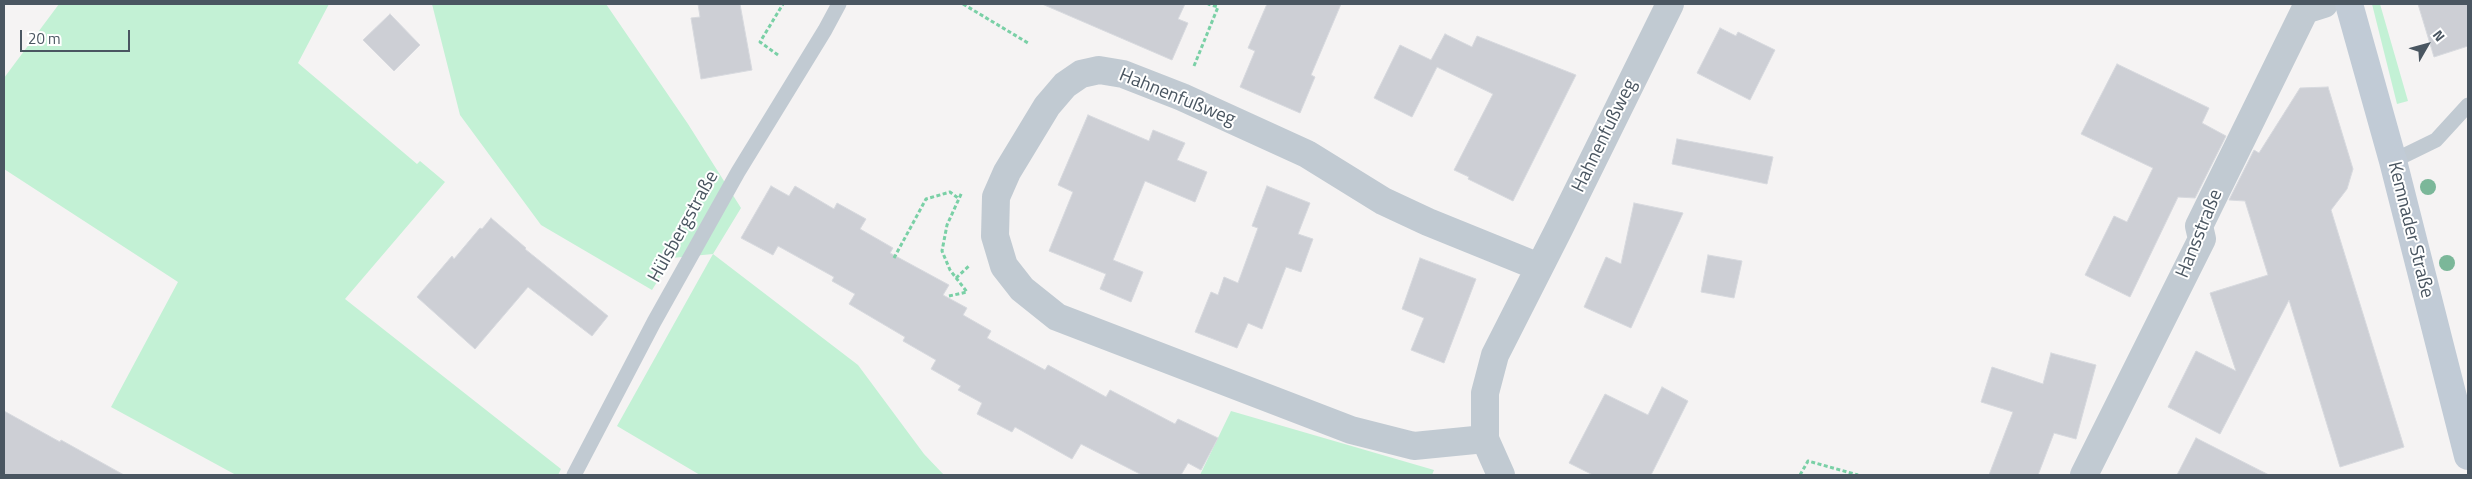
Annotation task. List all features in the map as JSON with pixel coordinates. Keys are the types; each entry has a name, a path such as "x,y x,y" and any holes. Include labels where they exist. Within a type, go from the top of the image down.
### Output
{"street":[{"name":"Hahnenfußweg","path":"1501,475 1485,439 1485,393 1495,354 1559,230 1670,4"},
{"name":"Hansstraße","path":"2084,475 2202,239 2199,226 2304,10 2324,4"},
{"name":"Kemnader Straße","path":"2349,4 2393,161 2468,456"},
{"name":"Hahnenfußweg","path":"1485,439 1414,446 1351,430 1057,317 1022,290 1004,266 994,228 996,197 1007,172 1047,106 1065,85 1081,74 1099,70 1123,74 1182,97 1307,154 1383,201 1428,222 1539,266"}],"lane":[{"name":"Hülsbergstraße","path":"574,475 654,322 710,222 826,30 839,4"},
{"path":"2393,161 2436,140 2468,105"}],"path":[{"path":"783,4 760,42 801,70"},
{"path":"963,4 1028,43"},
{"path":"1182,97 1218,7 1208,4"},
{"path":"949,296 967,292 950,270 942,250 944,235 958,198 965,187"},
{"path":"894,258 926,200 950,192 958,198"},
{"path":"1800,475 1808,461 1858,475"}],"green space":[{"path":"59,4 329,4 298,63 417,164 420,161 445,182 345,299 561,469 558,475 236,475 111,407 178,282 4,169 4,78"},
{"path":"432,4 606,4 688,124 741,208 713,254 672,258 652,290 541,225 460,115"},
{"path":"2372,4 2380,4 2408,101 2397,104"},
{"path":"713,254 858,365 924,454 944,475 700,475 617,426"},
{"path":"1231,411 1434,470 1432,475 1200,475"}],"building":[{"path":"698,4 740,4 752,70 701,79 691,18 700,17"},
{"path":"1042,4 1185,4 1178,19 1188,23 1172,60"},
{"path":"1267,4 1341,4 1311,75 1315,77 1300,113 1240,87 1255,51 1248,48"},
{"path":"2418,4 2468,4 2468,46 2434,57"},
{"path":"390,14 420,45 394,71 363,40"},
{"path":"1720,28 1736,36 1738,32 1775,50 1750,100 1697,73"},
{"path":"1445,34 1472,47 1477,36 1576,75 1513,201 1454,170 1493,94 1437,67 1412,117 1374,98 1400,45 1431,60"},
{"path":"2117,64 2209,108 2202,123 2226,136 2195,198 2178,197 2130,297 2085,275 2114,216 2127,222 2153,168 2081,134"},
{"path":"2328,87 2353,169 2347,189 2331,210 2404,447 2340,467 2289,300 2220,434 2168,407 2196,351 2236,371 2210,293 2268,275 2245,201 2229,200 2254,150 2259,153 2300,88"},
{"path":"1088,115 1149,141 1153,130 1185,143 1177,160 1207,172 1195,202 1145,181 1113,260 1143,272 1131,302 1100,289 1106,274 1049,251 1073,192 1058,185"},
{"path":"1677,139 1773,157 1767,184 1672,164"},
{"path":"771,186 789,196 795,186 834,209 837,203 866,219 860,229 893,248 890,253 949,285 943,295 967,308 963,315 991,331 987,338 1045,370 1048,365 1106,397 1110,390 1175,424 1178,419 1218,438 1201,470 1188,463 1181,475 1142,475 1081,444 1072,459 1015,427 1012,432 977,414 982,403 958,390 961,386 931,369 936,360 903,341 905,337 849,304 855,294 832,281 834,277 778,246 773,255 741,238"},
{"path":"1267,186 1310,203 1298,234 1313,239 1301,272 1286,267 1262,329 1248,323 1237,348 1195,332 1211,292 1218,295 1224,277 1238,283 1258,228 1252,226"},
{"path":"1634,203 1683,213 1631,328 1584,307 1606,257 1621,264"},
{"path":"491,218 525,249 608,316 592,336 528,287 475,349 417,297 452,256 454,259"},
{"path":"1708,255 1742,261 1734,298 1701,292"},
{"path":"1420,258 1476,279 1444,363 1411,350 1424,318 1402,309"},
{"path":"2051,353 2096,365 2076,439 2054,433 2038,475 1989,475 2013,412 1981,402 1992,367 2043,384"},
{"path":"1662,387 1688,401 1651,475 1593,475 1569,463 1605,394 1648,415"},
{"path":"4,411 60,442 61,440 124,475 4,475"},
{"path":"2196,438 2269,475 2177,475"}]}
